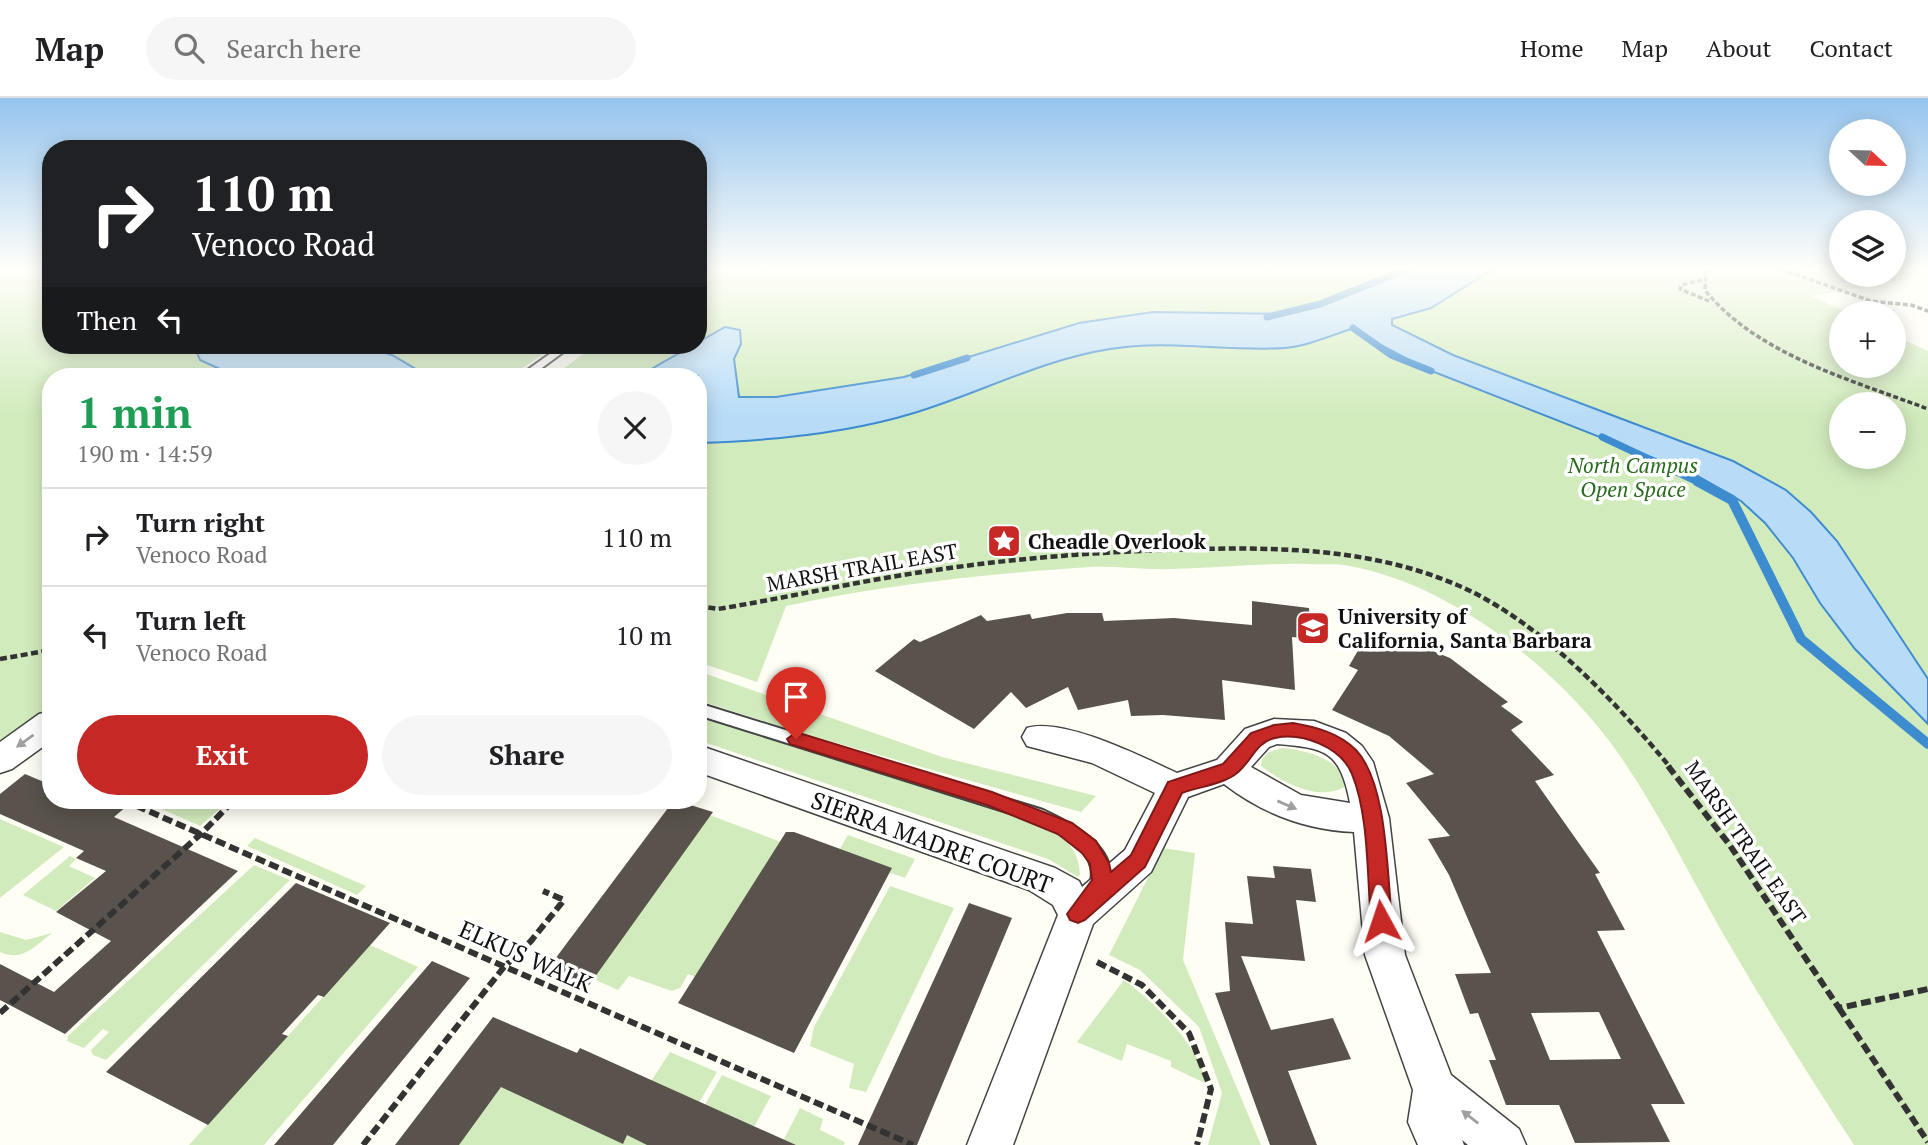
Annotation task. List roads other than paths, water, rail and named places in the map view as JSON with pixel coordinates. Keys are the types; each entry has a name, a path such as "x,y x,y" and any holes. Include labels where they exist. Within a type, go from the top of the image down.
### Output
{"street":[{"path":"0,760 42,730"},
{"path":"990,1145 1078,914 1138,861 1175,788 1229,769 1257,738 1274,731 1293,730 1314,734 1334,743 1349,755 1361,771 1371,818 1385,955 1435,1090 1430,1122 1441,1145"},
{"path":"1040,737 1100,752 1175,788"},
{"name":"SIERRA MADRE COURT","path":"707,761 1055,884 1066,893 1078,914"},
{"path":"1229,769 1261,795 1302,812 1339,818 1371,818"},
{"path":"1435,1090 1503,1145"}],"lane":[{"path":"535,368 555,354"},
{"path":"707,712 992,799 1065,828 1089,847 1099,863 1102,880 1098,892 1078,914"}],"water":[{"path":"1114,318 1396,318 1392,319 1392,325 1453,355 1733,461 1786,490 1811,512 1837,541 1928,679 1928,724 1855,649 1820,603 1793,558 1765,523 1741,501 1694,474 1424,368 1351,329 1310,343 1285,348 1154,345 1110,349 1060,361 939,405 888,420 807,435 752,440 707,442 707,368 653,368 678,354 707,354 707,337 725,327 740,330 741,344 734,359 739,397 776,397 904,377 1079,323"},
{"path":"198,354 389,354 414,368 218,368 200,360"}],"waterway":[{"path":"1353,328 1391,355 1431,371"},
{"path":"914,375 967,358"},
{"path":"1602,437 1700,483"},
{"path":"1697,481 1732,500 1801,639 1928,744"}],"place":[{"name":"Cheadle Overlook","path":"1004,541"},
{"name":"University of California, Santa Barbara","path":"1313,628"}],"park label":[{"name":"North Campus Open Space","path":"1633,477"}]}
